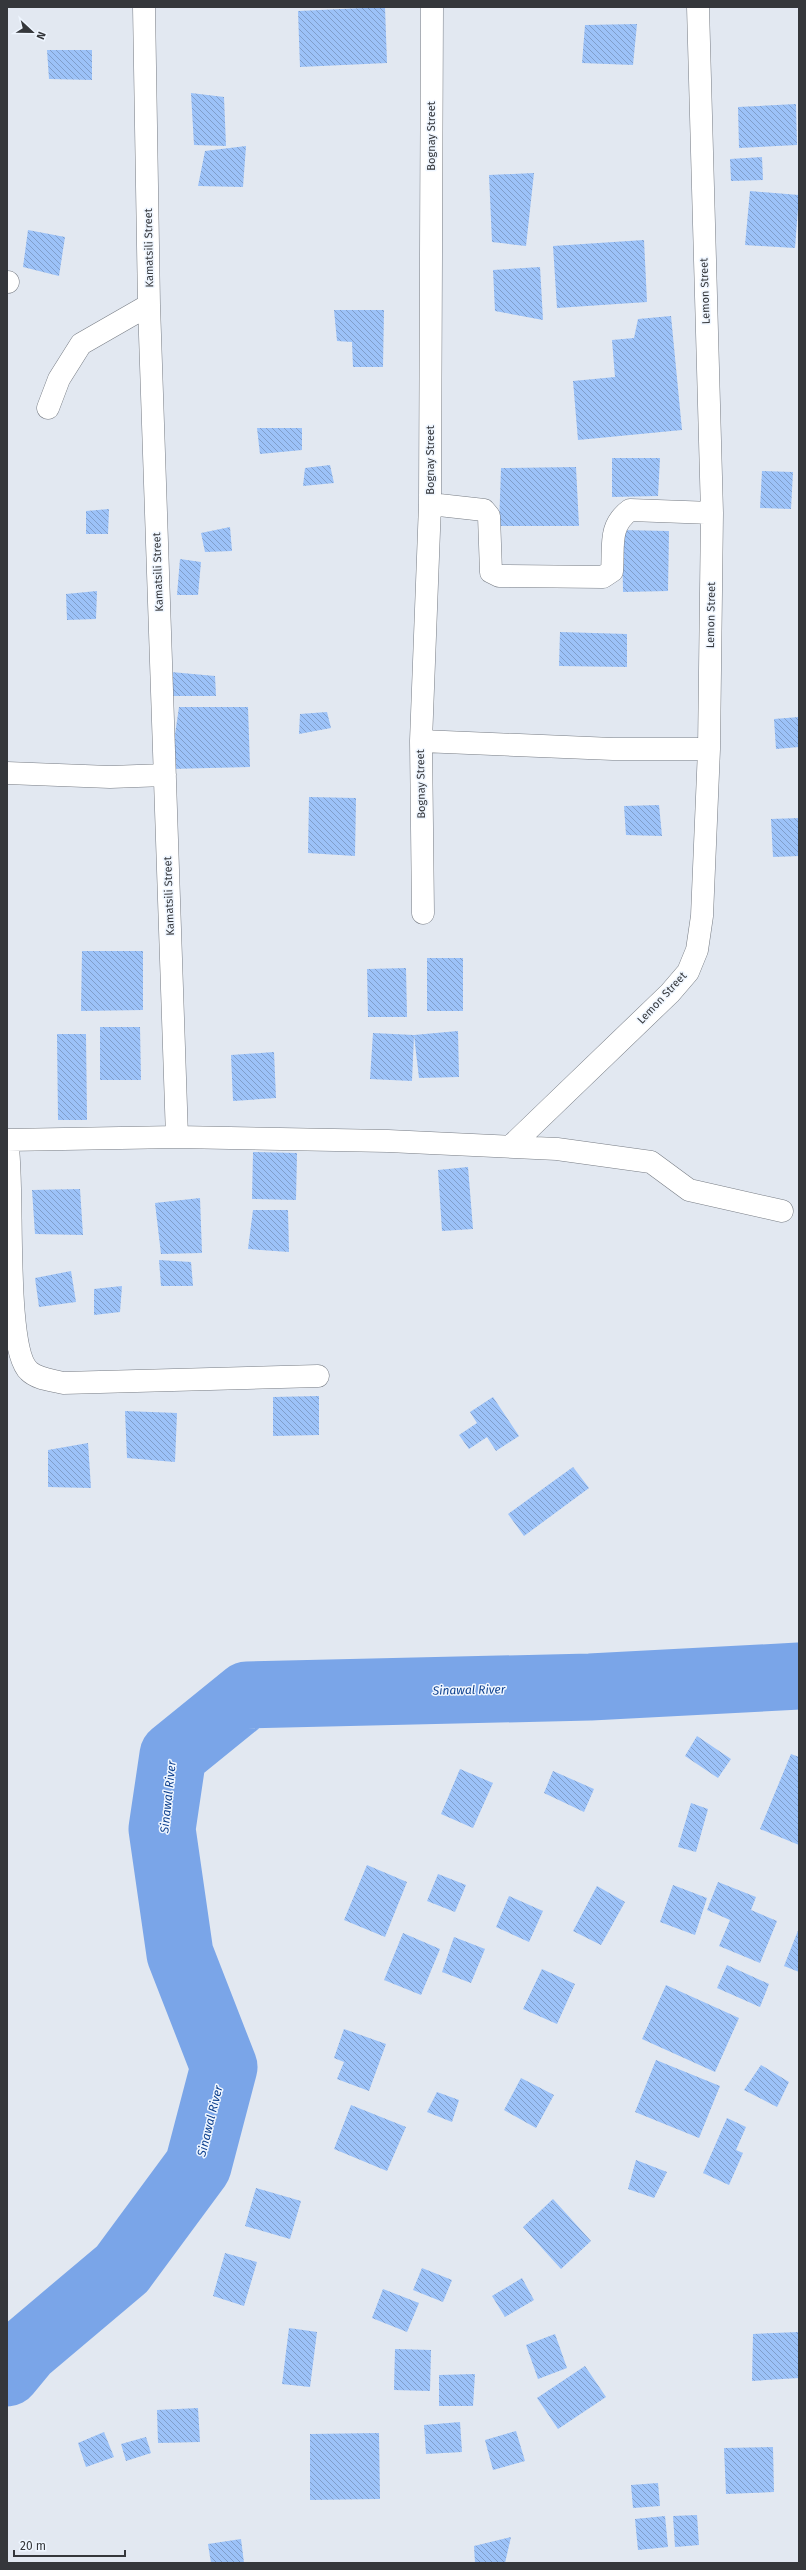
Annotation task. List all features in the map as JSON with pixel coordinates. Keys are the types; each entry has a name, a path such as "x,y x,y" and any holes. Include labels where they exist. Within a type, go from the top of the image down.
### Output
{"street":[{"name":"Kamatsili Street","path":"144,7 150,305 177,1137"},
{"name":"Bognay Street","path":"423,913 421,741 430,504 432,7"},
{"name":"Lemon Street","path":"511,1146 670,993 688,972 697,950 702,916 709,749 712,512 698,74 698,7"},
{"path":"48,408 59,379 81,344 150,305"},
{"path":"430,504 484,510 489,516 491,572 499,576 603,577 612,571 615,526 619,518 630,510 712,512"},
{"path":"421,741 613,749 709,749"},
{"path":"7,773 110,777 165,775"},
{"path":"318,1376 63,1383 42,1378 29,1372 22,1362 18,1347 13,1304 11,1182 7,1140 177,1137 511,1146 564,1150 651,1162 689,1190 782,1211"}],"building":[{"path":"385,7 387,63 300,67 298,11"},
{"path":"637,24 633,65 582,63 585,25"},
{"path":"47,50 92,50 92,80 49,79"},
{"path":"191,93 224,97 226,146 194,145"},
{"path":"796,104 797,145 739,148 738,107"},
{"path":"246,146 243,187 198,186 205,151"},
{"path":"762,157 763,180 731,181 730,159"},
{"path":"534,173 526,246 492,242 489,175"},
{"path":"750,191 799,195 795,248 745,245"},
{"path":"28,230 65,237 59,276 23,267"},
{"path":"644,240 647,302 557,308 553,246"},
{"path":"540,267 543,320 495,311 493,270"},
{"path":"334,310 384,310 383,367 353,367 352,342 337,341"},
{"path":"671,316 682,430 578,440 573,381 615,377 612,340 634,338 638,319"},
{"path":"257,428 302,428 302,450 260,454"},
{"path":"612,458 660,458 658,496 612,497"},
{"path":"330,465 334,483 303,486 305,468"},
{"path":"576,467 579,526 499,526 501,468"},
{"path":"762,471 793,472 791,509 760,508"},
{"path":"109,509 108,534 86,534 86,511"},
{"path":"230,527 232,551 205,552 201,533"},
{"path":"622,530 669,531 668,591 623,592"},
{"path":"180,559 201,562 198,595 177,595"},
{"path":"97,591 96,619 67,620 66,594"},
{"path":"560,632 627,634 627,667 559,666"},
{"path":"171,672 215,676 216,696 171,696"},
{"path":"179,707 248,707 250,767 170,769"},
{"path":"327,712 331,728 299,734 300,714"},
{"path":"799,717 799,747 776,749 774,719"},
{"path":"309,797 356,798 355,856 308,853"},
{"path":"659,805 662,836 626,835 624,806"},
{"path":"799,818 799,856 773,857 771,819"},
{"path":"82,951 143,951 143,1010 81,1011"},
{"path":"427,958 463,958 463,1011 427,1011"},
{"path":"406,968 407,1017 368,1017 367,969"},
{"path":"100,1027 140,1027 141,1080 100,1080"},
{"path":"458,1031 459,1077 419,1078 414,1035"},
{"path":"373,1033 414,1035 412,1081 370,1079"},
{"path":"57,1034 86,1034 87,1120 58,1120"},
{"path":"274,1052 276,1098 233,1101 231,1055"},
{"path":"253,1152 297,1153 296,1200 252,1199"},
{"path":"468,1167 473,1229 442,1231 438,1170"},
{"path":"80,1189 83,1235 35,1234 32,1190"},
{"path":"200,1198 202,1253 161,1254 155,1203"},
{"path":"253,1210 288,1210 289,1252 248,1249"},
{"path":"159,1260 191,1262 193,1286 161,1286"},
{"path":"71,1271 76,1302 39,1307 35,1278"},
{"path":"122,1286 120,1312 94,1315 94,1289"},
{"path":"319,1396 319,1435 273,1436 273,1397"},
{"path":"493,1397 519,1436 496,1451 487,1437 469,1449 459,1435 477,1423 470,1412"},
{"path":"125,1411 177,1413 175,1462 127,1458"},
{"path":"88,1443 91,1488 48,1487 48,1450"},
{"path":"573,1467 589,1488 524,1536 508,1514"},
{"path":"697,1736 731,1759 718,1778 685,1756"},
{"path":"791,1754 799,1757 799,1845 760,1829"},
{"path":"460,1769 493,1783 473,1828 441,1814"},
{"path":"553,1771 594,1789 584,1812 544,1793"},
{"path":"691,1803 708,1809 696,1852 678,1847"},
{"path":"367,1865 407,1882 385,1937 344,1920"},
{"path":"438,1874 466,1885 455,1912 427,1901"},
{"path":"718,1882 756,1897 751,1910 777,1921 760,1963 719,1946 730,1920 707,1910"},
{"path":"673,1885 707,1898 695,1935 660,1922"},
{"path":"597,1886 625,1902 601,1945 573,1931"},
{"path":"509,1896 543,1911 529,1942 496,1927"},
{"path":"799,1928 799,1972 784,1966"},
{"path":"403,1933 440,1949 421,1995 384,1980"},
{"path":"454,1937 485,1949 471,1983 442,1972"},
{"path":"727,1965 769,1984 760,2007 717,1988"},
{"path":"542,1969 575,1984 557,2024 523,2009"},
{"path":"666,1985 739,2018 715,2072 642,2039"},
{"path":"344,2029 386,2044 369,2091 337,2079 344,2062 334,2058"},
{"path":"656,2060 720,2086 699,2138 635,2112"},
{"path":"761,2065 789,2082 777,2107 744,2090"},
{"path":"521,2078 554,2095 536,2128 504,2110"},
{"path":"437,2092 459,2100 452,2122 427,2112"},
{"path":"351,2105 406,2127 387,2171 334,2149"},
{"path":"727,2118 746,2127 736,2150 743,2153 729,2185 703,2173"},
{"path":"636,2160 667,2172 654,2198 628,2189"},
{"path":"256,2188 301,2201 290,2239 245,2226"},
{"path":"553,2199 591,2241 561,2269 523,2227"},
{"path":"225,2253 257,2262 244,2306 213,2296"},
{"path":"422,2268 452,2280 443,2302 413,2290"},
{"path":"522,2278 534,2300 505,2317 492,2296"},
{"path":"383,2289 419,2303 407,2332 372,2318"},
{"path":"289,2328 317,2332 310,2387 282,2384"},
{"path":"799,2332 799,2378 752,2381 753,2334"},
{"path":"555,2334 567,2368 538,2379 526,2345"},
{"path":"395,2349 431,2350 430,2391 394,2390"},
{"path":"585,2366 606,2397 558,2429 537,2398"},
{"path":"475,2374 473,2406 439,2406 439,2375"},
{"path":"198,2408 200,2442 158,2443 157,2410"},
{"path":"460,2422 462,2452 426,2454 424,2425"},
{"path":"516,2431 525,2461 493,2470 485,2440"},
{"path":"104,2432 114,2457 86,2467 78,2443"},
{"path":"379,2433 380,2499 310,2500 310,2434"},
{"path":"146,2437 151,2453 126,2461 121,2444"},
{"path":"773,2447 774,2492 726,2494 724,2448"},
{"path":"658,2483 660,2506 633,2508 631,2485"},
{"path":"697,2515 699,2545 675,2547 673,2516"},
{"path":"665,2516 668,2547 638,2550 635,2519"},
{"path":"511,2537 505,2563 475,2563 474,2546"},
{"path":"241,2539 244,2563 211,2563 208,2544"}],"waterway":[{"name":"Sinawal River","path":"7,2373 26,2350 122,2269 198,2166 224,2067 180,1954 162,1829 173,1755 247,1695 590,1687 799,1676"}]}
